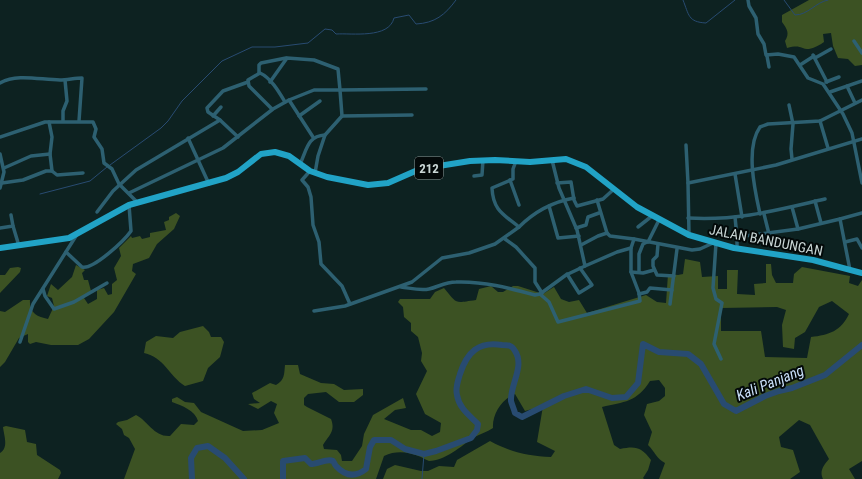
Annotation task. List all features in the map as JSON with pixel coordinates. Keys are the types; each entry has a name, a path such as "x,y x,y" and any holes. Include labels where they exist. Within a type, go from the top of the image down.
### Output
{"main road":[{"name":"JALAN BANDUNGAN","path":"1,247 19,246 69,238 77,235 129,205 209,184 234,175 256,158 268,152 281,153 293,158 313,172 343,181 368,185 391,182 420,170 483,160 516,161 566,159 578,163 591,171 614,190 652,216 689,235 737,248 812,260 862,273"}],"street":[{"path":"748,0 749,6 756,18 758,34 764,44 769,67"},
{"path":"854,41 862,53"},
{"path":"800,65 831,49"},
{"path":"767,56 778,54 792,56 808,78 823,84 830,92 852,133 862,183"},
{"path":"814,57 827,82"},
{"path":"259,73 259,64 287,58 314,60 338,69 342,116 325,135 313,172 302,180 308,187 311,197 313,225 319,242 320,260 324,268 342,286 350,304"},
{"path":"270,82 287,58"},
{"path":"238,137 220,120 207,111 207,108 221,93 248,82 251,77 259,73"},
{"path":"259,73 262,73 285,102"},
{"path":"823,84 839,76"},
{"path":"0,83 19,78 64,80 82,78 79,121"},
{"path":"63,121 63,111 67,101 64,80"},
{"path":"830,92 862,81"},
{"path":"248,82 250,88 272,109"},
{"path":"847,86 855,104"},
{"path":"129,193 223,148 272,109 314,90 426,89"},
{"path":"289,100 313,137"},
{"path":"769,234 762,214 751,171 754,145 760,127 768,124 793,124 820,121 862,100"},
{"path":"299,116 320,101"},
{"path":"789,105 793,124 790,149 792,159"},
{"path":"213,116 221,107"},
{"path":"342,116 412,115"},
{"path":"97,212 119,184 138,168 220,120"},
{"path":"820,121 828,148"},
{"path":"49,122 52,137 50,154 52,171"},
{"path":"0,137 49,122 92,122 95,124 95,140 101,147 104,163 108,166 119,184 137,202"},
{"path":"313,137 325,135"},
{"path":"300,164 313,137"},
{"path":"188,138 209,184"},
{"path":"688,183 751,171 862,139"},
{"path":"686,145 689,235"},
{"path":"0,154 4,168 0,188"},
{"path":"4,168 29,156 50,154"},
{"path":"474,176 482,175 483,160"},
{"path":"552,160 563,200 579,236 585,266"},
{"path":"516,161 513,169 513,179 493,186 493,198 496,207 504,216 519,227"},
{"path":"2,183 23,180 46,171 52,171 57,175 72,172 82,173"},
{"path":"735,174 742,217"},
{"path":"510,180 519,205"},
{"path":"558,183 571,182 577,206 607,197 614,190"},
{"path":"314,311 350,304 418,279 442,258 470,254 495,244 505,239 534,214 563,200 574,198"},
{"path":"688,218 742,217 762,214 825,199"},
{"path":"597,200 599,213 606,233 610,236 634,239 677,249 700,249 715,243 713,288 716,299 722,303 714,344 721,359"},
{"path":"815,201 821,223"},
{"path":"66,252 82,267 89,267 115,248 132,228 129,205"},
{"path":"549,206 558,238 579,236"},
{"path":"567,208 571,207"},
{"path":"792,207 798,229"},
{"path":"576,228 586,224 588,217 599,213"},
{"path":"737,237 798,229 862,213"},
{"path":"11,215 19,246"},
{"path":"638,228 652,216"},
{"path":"735,217 737,248"},
{"path":"840,219 850,271"},
{"path":"639,272 639,254 643,244 648,242 659,220"},
{"path":"0,228 13,226"},
{"path":"581,245 606,233"},
{"path":"20,342 32,306 77,235"},
{"path":"505,239 516,247 535,268 535,282 541,294 549,302 556,320 560,323 639,302 639,294 631,272 634,239"},
{"path":"845,242 857,239 862,248"},
{"path":"658,244 657,256 654,260 654,270 657,275 674,276"},
{"path":"400,286 419,290 430,289 446,283 469,282 541,294 567,274 617,252 632,248"},
{"path":"670,304 677,249"},
{"path":"567,274 579,293 592,285 580,268"},
{"path":"631,272 644,273 654,270"},
{"path":"43,289 45,296 54,309 78,299 107,283"},
{"path":"639,294 647,292 650,288 672,290"}],"green space":[{"path":"809,0 862,0 862,65 855,66 848,59 838,58 833,46 831,33 823,34 824,42 813,48 806,49 795,46 787,48 785,41 787,31 782,22 782,15"},
{"path":"176,213 180,216 174,229 157,244 149,258 133,264 132,271 136,274 114,312 89,339 78,345 51,345 36,342 30,344 28,342 28,334 19,338 5,362 0,367 0,311 5,312 23,300 30,300 31,308 34,314 48,319 54,306 52,298 47,296 51,284 58,290 72,277 76,265 85,270 82,273 84,280 88,280 91,291 84,298 88,304 97,299 97,290 104,288 108,295 112,294 112,284 117,280 114,268 121,256 119,248 131,236 132,238 140,236 142,239 150,237 150,233 166,230 164,222 169,220 169,217"},
{"path":"685,259 700,262 702,277 718,276 718,289 727,289 727,270 738,270 737,294 755,295 754,284 766,283 766,264 771,264 772,275 776,283 793,283 794,274 802,267 850,276 849,283 858,286 862,280 862,461 849,469 855,479 823,479 822,471 829,459 810,425 799,420 779,437 781,447 793,450 800,472 790,479 659,479 665,463 648,445 652,432 644,415 647,404 659,401 665,396 665,388 659,380 650,381 640,393 629,400 602,407 614,445 620,449 638,448 651,460 648,470 643,478 644,479 383,479 387,469 395,465 421,471 428,471 439,466 454,467 457,460 490,441 519,453 551,457 555,451 537,442 543,406 525,411 515,394 506,399 496,412 493,428 473,438 441,459 429,461 416,455 402,452 384,456 376,479 124,479 135,449 129,438 124,435 122,429 116,424 118,422 127,420 136,415 155,431 164,436 170,436 181,424 194,425 198,421 191,411 172,402 172,399 177,397 185,402 194,403 201,412 243,431 262,430 279,423 274,413 277,404 271,401 258,409 248,404 260,403 254,399 252,393 270,383 276,385 281,381 284,376 285,365 298,365 300,374 321,383 334,384 344,390 363,389 363,395 354,402 339,402 326,392 308,394 304,398 304,405 331,419 333,427 323,445 324,449 337,450 341,455 342,461 352,461 362,446 364,434 373,415 403,398 406,408 395,410 384,419 411,430 421,430 432,436 440,432 441,423 425,414 416,394 427,371 421,361 422,353 418,337 411,331 411,323 404,317 403,307 398,302 400,299 430,299 435,292 444,288 454,300 457,302 464,302 476,300 479,289 491,286 498,292 503,292 513,286 518,286 543,294 554,287 561,299 569,302 579,300 587,313 646,295 657,302 666,303 668,274 683,274","holes":["832,301 849,314 846,320 834,331 811,337 807,358 765,357 761,331 721,331 721,308 777,307 786,310 782,325 783,347 794,349 795,338 805,332 819,307"]},
{"path":"10,268 21,268 20,272 0,293 0,275 5,275"},
{"path":"203,326 209,332 211,337 221,337 224,342 220,357 208,368 203,381 185,386 179,382 157,358 144,353 146,342 156,336 173,338 180,332"},
{"path":"6,426 25,430 27,442 36,444 37,455 60,470 61,473 58,479 0,479 0,453 3,451 5,445 3,427"}],"waterway":[{"path":"110,165 161,128 168,121 182,101 222,61 252,47 275,47 308,43 325,29 332,30 336,34 369,34 385,29 391,25 394,18 409,15 416,24 429,22 444,14 456,0"},
{"path":"683,0 690,17 696,21 706,23 735,0"},
{"path":"784,0 795,15 804,13 828,0"},
{"path":"40,194 90,181 107,167"},
{"name":"Kali Panjang","path":"283,479 283,461 305,458 311,464 331,460 340,470 351,475 362,472 366,469 370,447 374,440 391,440 405,449 424,454 471,438 477,430 478,424 460,404 456,392 460,374 466,360 475,350 487,345 494,344 511,346 518,357 518,369 511,395 511,401 515,413 522,417 564,396 586,389 612,398 626,397 638,383 643,344 659,352 688,354 701,364 724,404 736,411 765,396 792,388 825,375 862,345"},
{"name":"Kali Panjang","path":"192,479 191,458 197,448 208,446 225,458 244,479"},
{"path":"422,479 424,454"}]}
